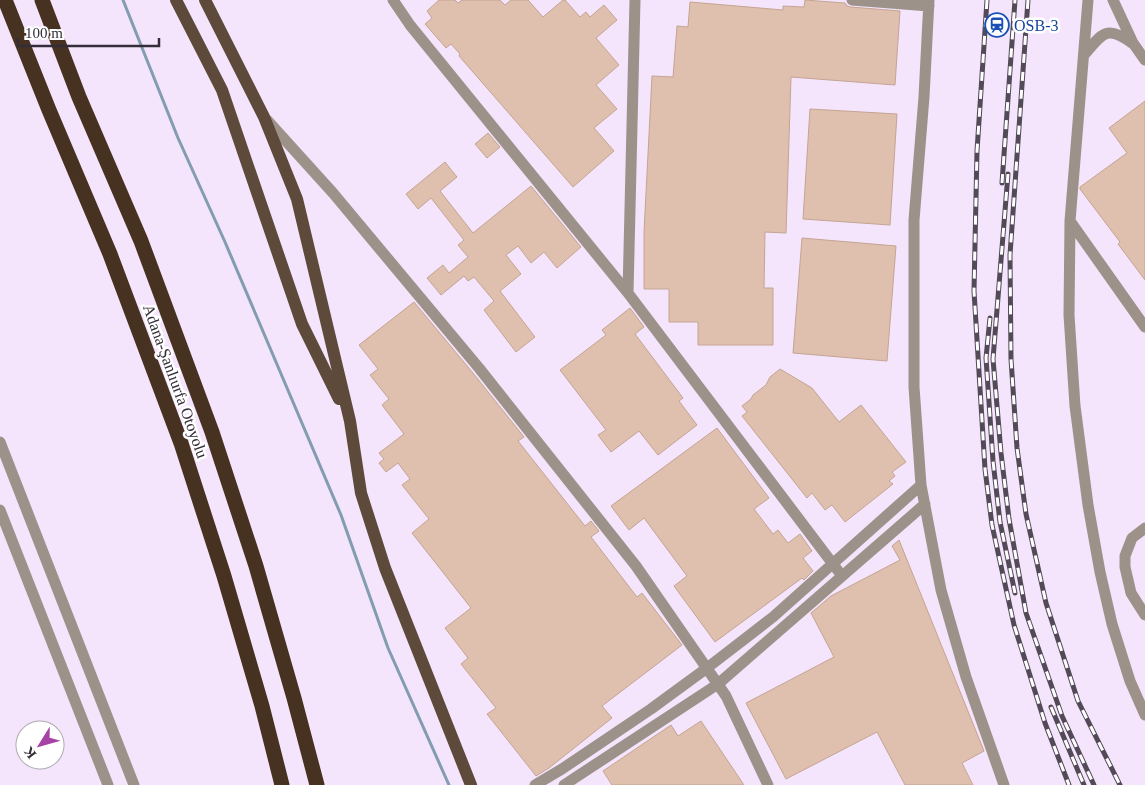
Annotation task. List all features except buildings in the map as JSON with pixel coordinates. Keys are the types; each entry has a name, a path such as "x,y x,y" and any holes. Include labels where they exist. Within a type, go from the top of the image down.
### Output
{"highway":[{"name":"Adana-Şanlıurfa Otoyolu","path":"5,0 110,254 181,442 224,576 282,785"},
{"name":"Adana-Şanlıurfa Otoyolu","path":"42,0 79,97 141,241 212,432 256,566 317,785"}],"main road":[{"path":"176,0 222,90 302,324 350,421"},
{"path":"205,0 264,117 297,199 350,421 361,493 385,568 471,785"}],"street":[{"path":"394,0 410,24 628,293 842,576"},
{"path":"628,293 635,0"},
{"path":"852,0 929,3 914,220 914,387 921,485 941,590 966,677 1004,785"},
{"path":"1088,0 1070,221 1069,315 1075,406 1088,505 1100,572 1112,624 1130,681 1145,715"},
{"path":"1113,0 1132,43"},
{"path":"1084,55 1102,36 1109,32 1121,34 1132,43 1145,60"},
{"path":"264,117 333,193 479,368 636,566 726,696 768,785"},
{"path":"1070,221 1145,327"},
{"path":"0,442 134,785"},
{"path":"535,785 619,731 707,668 773,617 921,485"},
{"path":"564,785 718,684 925,504"},
{"path":"0,510 108,785"},
{"path":"1145,528 1132,538 1125,556 1125,567 1131,593 1145,615"}],"waterway":[{"path":"123,0 178,138 225,242 341,515 388,648 449,785"}],"railway":[{"path":"987,0 977,151 974,291 985,469 992,525 1014,625 1045,723 1069,785"},
{"path":"1002,183 1015,0"},
{"path":"1028,0 1010,255 1011,359 1017,448 1026,514 1046,603 1078,701 1120,785"},
{"path":"1008,174 993,359 1009,519 1026,613 1062,716 1094,785"},
{"path":"990,318 986,358 993,461 1000,522 1015,593"},
{"path":"1051,707 1084,785"}],"place":[{"name":"OSB-3","path":"997,25"}]}
